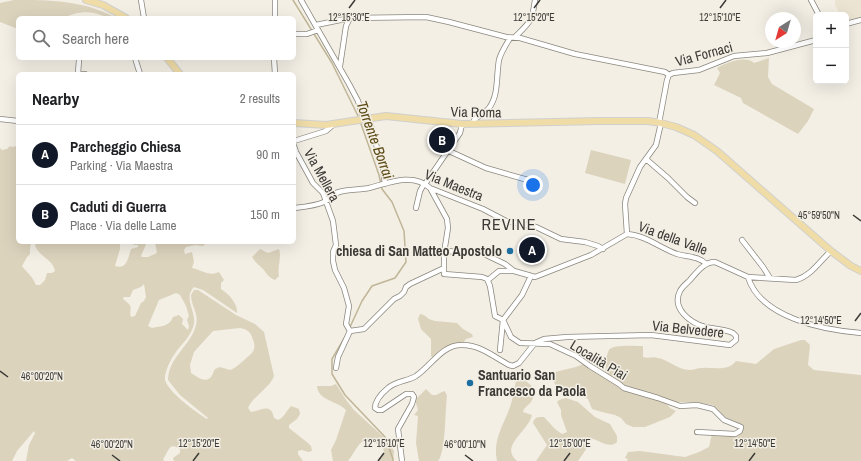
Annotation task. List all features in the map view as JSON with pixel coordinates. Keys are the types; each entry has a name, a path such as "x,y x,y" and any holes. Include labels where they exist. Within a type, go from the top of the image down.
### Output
{"main road":[{"path":"86,0 103,5 122,16"},
{"path":"169,60 178,72"},
{"name":"Via Roma","path":"296,124 334,124 395,116 462,124 648,121 676,127 694,135 717,151 831,251 851,266 861,271"}],"street":[{"path":"141,0 144,16"},
{"path":"275,0 276,16"},
{"path":"301,0 316,29 340,66 358,101 383,169 384,184"},
{"path":"515,37 532,18 535,0"},
{"path":"811,0 817,12"},
{"path":"340,66 346,26 350,18"},
{"path":"296,34 307,34 316,29 322,23 350,18 426,18 449,22 510,38 515,37 575,54 665,72 670,75"},
{"path":"849,23 861,20"},
{"path":"473,124 474,120 486,111 493,100 499,60 510,38"},
{"name":"Via Fornaci","path":"627,234 626,198 640,167 656,145 667,80 670,75 675,72 699,70 734,56 768,53 813,41"},
{"path":"78,72 79,60"},
{"path":"135,60 139,72"},
{"path":"274,60 275,72"},
{"path":"0,119 16,121"},
{"path":"296,140 326,131 334,124"},
{"path":"416,208 420,191 449,151 460,133 462,124"},
{"name":"Via Mellera","path":"296,150 313,183 323,193 334,221 336,245 333,252 333,261 337,275 344,288 349,306 346,324 350,330"},
{"path":"449,151 486,168 535,182"},
{"path":"646,159 668,178 686,197 695,203"},
{"name":"Via Maestra","path":"296,208 310,206 326,201 332,195 339,192 373,187 393,181 411,180 425,184 430,188 483,208 506,221 536,227 561,239 585,242 603,249"},
{"path":"430,188 448,219 444,274 482,277 488,280"},
{"name":"Via della Valle","path":"532,276 536,277 592,255 627,234 638,236 676,253 701,259 706,264 715,262 748,277 796,280 810,273 831,251"},
{"path":"742,240 770,278"},
{"path":"445,251 482,252 505,264 514,271"},
{"name":"Via Belvedere","path":"535,343 544,339 567,337 651,335 730,345 736,340 736,336 733,333 696,323 686,316 678,306 677,300 680,292 706,264"},
{"path":"336,368 338,357 350,330 364,329 394,299 404,292 406,287 423,277 444,268"},
{"path":"488,280 499,271 514,271 532,276 522,295 503,320 500,350"},
{"path":"748,277 761,299 768,306 780,312 810,324 841,331 861,333"},
{"path":"488,280 495,316 503,320 506,329 513,340 520,343 535,343"},
{"path":"402,461 398,429 412,404 414,397 412,394 406,394 382,410 374,408 375,403 389,388 416,376 446,349 452,346 467,345 479,348 513,366 519,363 535,343"},
{"name":"Località Piai","path":"535,343 550,344 576,356 624,388 680,406 696,405 713,409 724,420 741,427 740,431 735,434 697,432"}],"shaded area":[{"path":"14,0 66,2 79,4 112,16 104,16 87,12 68,16 16,16 16,28 0,22 0,3"},
{"path":"835,0 861,0 861,20 849,23 849,12 839,12 835,5"},
{"path":"769,58 768,77 772,84 814,109 808,121 798,134 743,103 741,98 714,85 720,73 717,68 721,66 730,62 741,60 754,63"},
{"path":"10,146 16,146 16,244 31,244 30,254 22,266 31,276 36,285 40,285 45,280 47,273 52,273 55,271 51,263 38,251 35,244 120,244 115,266 119,267 125,265 131,249 138,247 138,245 132,244 146,244 141,256 148,257 157,253 155,244 205,244 203,246 195,245 186,247 184,250 185,254 192,252 194,262 192,268 212,274 219,272 224,280 221,283 221,289 236,306 237,313 203,290 194,287 190,296 194,319 193,329 171,360 165,377 167,385 183,402 202,416 207,419 208,418 180,395 168,380 172,364 190,339 196,325 196,313 191,295 194,290 198,290 236,315 255,324 264,332 274,376 269,385 254,399 248,408 251,412 265,409 271,410 274,418 278,420 284,416 291,406 299,409 300,414 297,419 289,425 289,428 311,446 312,451 298,451 298,454 303,461 174,461 173,458 180,453 180,449 173,446 169,448 163,459 164,461 76,461 72,458 67,461 26,461 29,445 35,433 34,431 17,451 12,461 0,461 0,148 2,150 7,149","holes":["144,284 146,297 141,303 135,316 131,317 131,308 123,299 124,297 130,297 133,290","176,293 180,295 186,306 189,316 187,320 189,326 188,330 182,324 183,319 179,315 173,317 169,323 164,326 152,328 148,326 159,300","240,328 249,332 254,342 254,349 251,354 230,370 220,367 215,369 211,377 205,380 191,373 190,365 194,352 213,331"]},
{"path":"591,150 631,160 625,184 585,173"},
{"path":"260,249 268,253 279,249 279,276 275,280 268,275 252,257"},
{"path":"420,314 435,321 457,323 463,329 472,334 473,337 466,339 463,343 446,347 433,358 431,356 431,339 421,329 418,319"},
{"path":"805,340 810,345 808,365 814,370 861,375 861,461 627,461 628,459 625,458 628,452 640,451 685,457 709,447 712,434 741,432 744,426 725,417 713,405 695,402 674,402 629,389 605,373 607,356 611,348 643,346 643,357 656,357 686,370 690,370 700,368 725,368 729,367 736,361 756,364 774,349"},
{"path":"583,364 593,371 604,375 625,390 665,402 670,408 676,411 670,417 645,427 633,427 626,424 621,418 615,415 592,409 588,399 580,394 557,387 553,380 555,372"},
{"path":"521,369 522,379 529,383 534,391 531,402 523,412 532,415 513,444 511,450 512,455 517,461 497,461 496,445 511,404 518,373"},
{"path":"336,384 354,410 389,442 394,451 393,461 378,461 384,452 383,447 370,441 365,441 361,442 348,461 333,461 331,450 346,410 321,395 317,386 331,386"},
{"path":"426,389 432,395 436,395 444,391 447,396 444,440 441,456 438,461 419,461 416,443 418,416 414,415 418,410 415,400"},
{"path":"566,398 578,402 595,417 610,424 617,436 617,442 608,445 591,438 587,441 589,445 578,461 536,461 547,445 533,423 534,420 544,417 562,434 567,432 561,415 561,410 557,402"}],"waterway":[{"name":"Torrente Borrai","path":"293,0 332,63 359,118"},
{"name":"Torrente Borrai","path":"350,327 362,301 372,286 395,278 406,262 404,231 392,202 382,189 379,175 360,121"},
{"name":"Torrente Borrai","path":"345,337 332,359 332,374 345,395 385,437 393,461"}],"place":[{"name":"Caduti di Guerra","path":"442,140"},
{"name":"Parcheggio Chiesa","path":"532,250"},
{"name":"chiesa di San Matteo Apostolo","path":"510,251"},
{"name":"Santuario San Francesco da Paola","path":"470,383"}],"district":[{"name":"REVINE","path":"509,224"}]}
